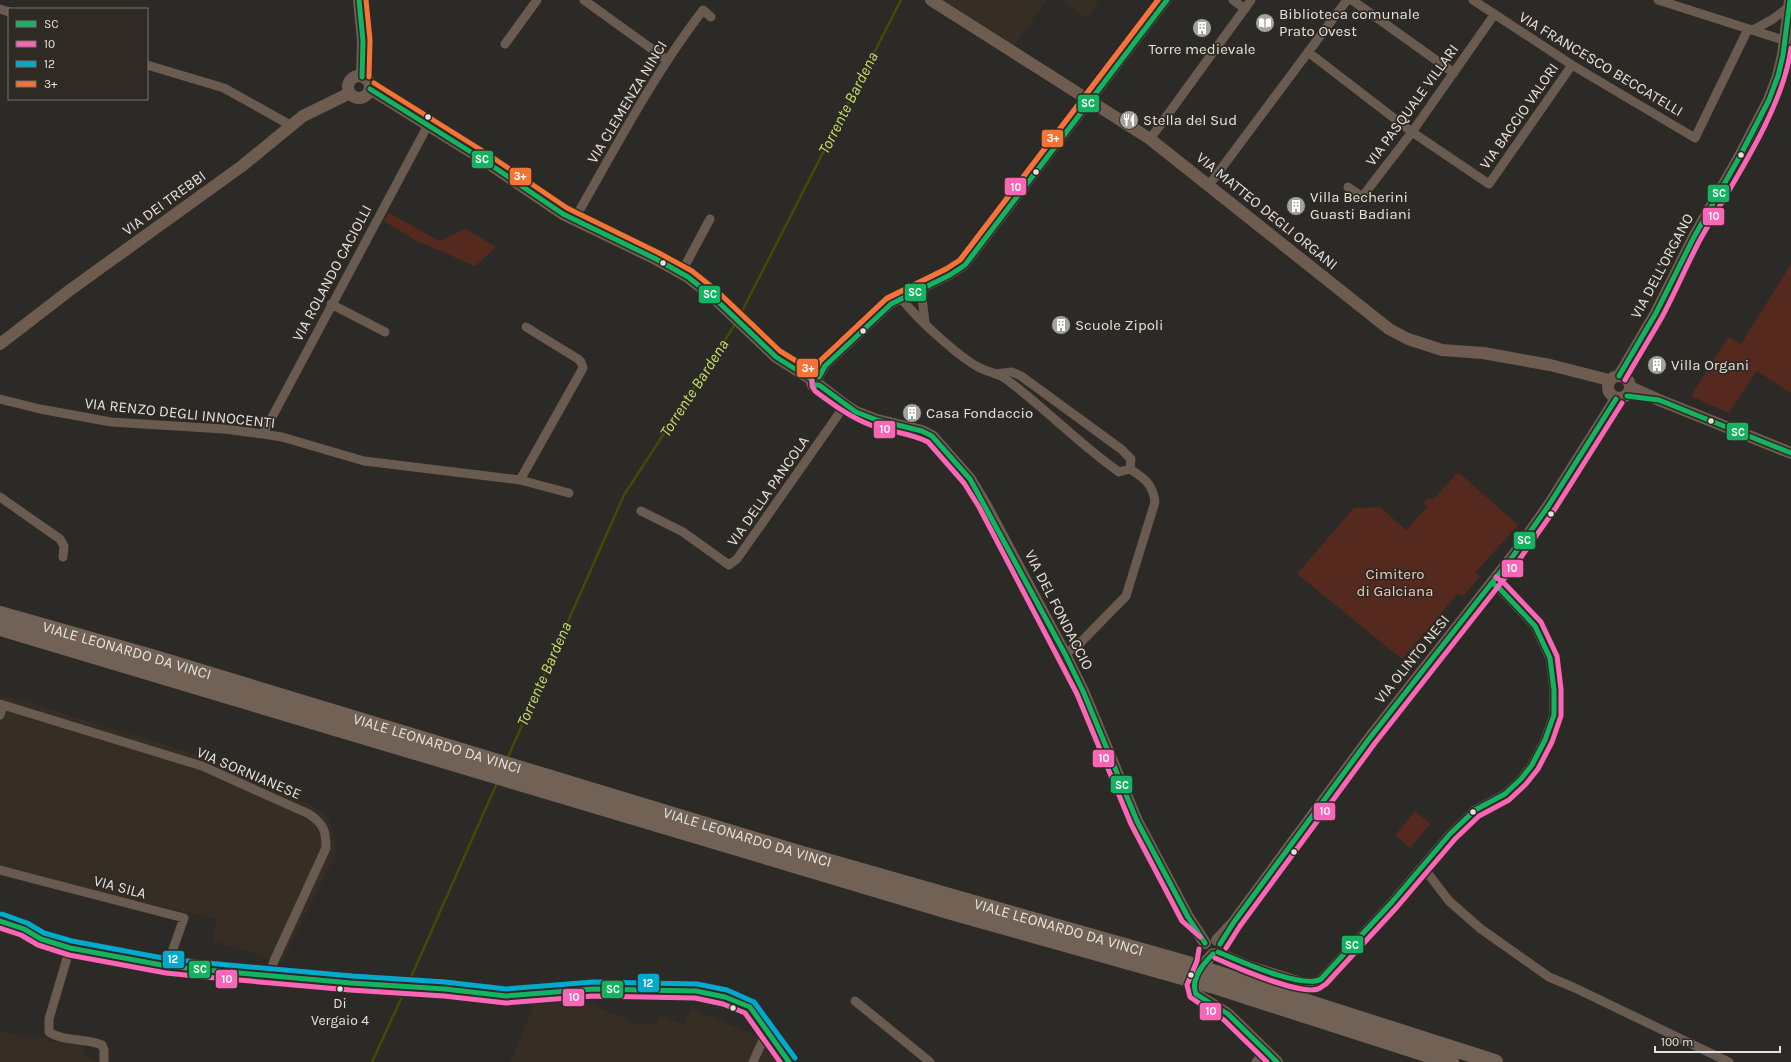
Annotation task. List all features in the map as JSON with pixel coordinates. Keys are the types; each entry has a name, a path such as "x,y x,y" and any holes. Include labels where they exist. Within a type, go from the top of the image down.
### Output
{"highway":[{"name":"VIALE LEONARDO DA VINCI","path":"0,614 155,658 1184,970"},
{"name":"VIALE LEONARDO DA VINCI","path":"0,628 955,913 1184,970 1210,974 1495,1062"},
{"name":"VIALE LEONARDO DA VINCI","path":"1210,974 1451,1062"}],"street":[{"path":"359,0 363,41 362,77"},
{"path":"505,44 537,0"},
{"path":"584,0 667,60"},
{"name":"VIA MATTEO DEGLI ORGANI","path":"931,0 1150,139 1389,329 1402,336 1442,350 1484,353 1550,365 1658,400 1791,453"},
{"path":"816,380 825,366 891,304 924,288 965,265 1167,0"},
{"path":"1233,0 1245,9"},
{"path":"1150,139 1251,0"},
{"path":"1209,185 1347,0"},
{"name":"VIA FRANCESCO BECCATELLI","path":"1473,0 1572,65 1695,138 1750,30"},
{"path":"1658,0 1750,30 1788,36"},
{"path":"1358,2 1454,73"},
{"path":"1750,30 1773,18 1790,3"},
{"name":"VIA DELL'ORGANO","path":"1620,388 1633,353 1769,100 1778,76 1788,36 1790,3"},
{"name":"VIA CLEMENZA NINCI","path":"574,220 667,60 703,10 711,17"},
{"name":"VIA PASQUALE VILLARI","path":"1348,187 1362,197 1412,132 1494,15"},
{"path":"1308,52 1412,132"},
{"path":"148,65 224,88 292,126"},
{"name":"VIA BACCIO VALORI","path":"1412,132 1489,184 1572,65"},
{"path":"362,77 369,83 370,89 365,96 361,98 353,96 349,89 351,81 354,78 362,77"},
{"name":"VIA DEL FONDACCIO","path":"370,89 482,159 540,200 574,220 629,245 681,273 705,290 776,357 816,380 845,405 878,420 922,431 932,436 942,445 970,479 986,504 1083,691 1137,821 1192,923 1213,946"},
{"name":"VIA DEI TREBBI","path":"0,344 70,290 242,166 303,116 350,93"},
{"name":"VIA ROLANDO CACIOLLI","path":"262,434 428,125"},
{"path":"681,273 710,219"},
{"path":"924,288 922,298 925,322"},
{"path":"902,299 925,322 971,362 1012,384 1109,465 1119,472 1130,468"},
{"path":"331,304 385,332"},
{"path":"520,480 583,368 582,362 526,327"},
{"path":"995,374 1012,372 1021,376 1121,449 1131,459 1130,468"},
{"path":"1012,384 1013,379 1021,376"},
{"name":"VIA OLINTO NESI","path":"1213,946 1234,922 1369,739 1492,583 1549,505 1591,441 1620,388"},
{"name":"VIA RENZO DEGLI INNOCENTI","path":"0,399 40,409 111,422 224,429 282,437 364,461 520,480 569,494"},
{"name":"VIA DELLA PANCOLA","path":"642,511 683,532 729,564 737,559 845,405"},
{"path":"1065,654 1080,643 1114,610 1126,596 1132,581 1155,502 1150,485 1130,468"},
{"path":"0,497 60,539 64,546 62,557"},
{"path":"1277,1062 1264,1051 1228,1014 1201,997 1194,990 1194,984 1210,974 1213,946 1249,965 1303,982 1316,982 1321,979 1423,867 1450,834 1475,810 1505,794 1521,779 1532,765 1554,715 1554,690 1550,658 1535,626 1500,589 1492,583"},
{"path":"0,715 1,705"},
{"name":"VIA SORNIANESE","path":"1,705 202,766 309,814 319,821 326,834 326,848 274,961 269,976"},
{"path":"1423,867 1449,902 1481,929 1549,977 1729,1062"},
{"name":"VIA SILA","path":"0,870 184,918 167,966"},
{"path":"0,920 24,929 42,939 70,948 167,966 269,976 418,987 506,996 593,989 696,991 725,997 750,1007 768,1029 789,1062"},
{"path":"70,948 49,1019 49,1032 56,1037 93,1041 102,1045 104,1050 104,1062"},
{"path":"854,1001 930,1062"},
{"path":"753,1062 768,1029"},
{"path":"1256,1062 1264,1051"}],"shaded area":[{"path":"938,0 1047,0 1013,47"},
{"path":"1061,0 1099,0 1087,18"},
{"path":"0,694 197,755 310,805 328,817 335,838 336,853 282,962 213,941 217,919 51,882 0,868"},
{"path":"542,988 570,996 638,1024 656,1024 661,1016 684,1025 691,1008 770,1042 782,1062 510,1062"},
{"path":"0,1030 19,1036 45,1037 48,1041 83,1044 84,1056 98,1062 0,1062"}],"green space":[{"path":"389,213 439,241 466,229 496,247 475,266 415,240 384,221"},
{"path":"1791,264 1791,393 1757,371 1729,413 1691,396 1728,337 1741,344"},
{"name":"Cimitero di Galciana","path":"1458,472 1518,525 1475,573 1480,577 1463,596 1458,593 1402,659 1297,574 1354,508 1380,507 1406,530 1427,507 1424,503 1429,497 1433,500"},
{"path":"1415,811 1430,824 1410,848 1395,835"}],"waterway":[{"name":"Torrente Bardena","path":"739,317 901,0"},
{"name":"Torrente Bardena","path":"507,759 624,495 736,323"},
{"name":"Torrente Bardena","path":"408,984 497,783"},
{"name":"Torrente Bardena","path":"372,1062 406,988"}],"transit line":[{"name":"SC","path":"359,0 363,41 362,77"},
{"name":"3+","path":"366,0 370,40 369,77"},
{"name":"10","path":"1158,0 960,260 946,269 886,299 820,361 812,376 812,386 815,391 857,419 873,426 928,442 964,483 979,507 1077,694 1131,824 1182,921 1200,937"},
{"name":"3+","path":"374,83 486,153 567,208 659,253 692,271 717,291 780,351 814,372 820,361 887,298 946,269 960,260 1158,0"},
{"name":"SC","path":"819,377 825,366 891,304 950,275 965,265 1167,0"},
{"name":"SC","path":"1619,376 1656,313 1694,237 1740,156 1769,100 1778,76 1783,55 1790,0"},
{"name":"10","path":"1625,380 1662,317 1701,238 1755,146 1778,96 1786,72 1791,48"},
{"name":"SC","path":"370,89 482,159 563,214 656,259 688,277 712,296 776,357 811,379"},
{"name":"SC","path":"811,379 813,385 819,385 856,412 877,420 922,431 932,436 970,479 1065,654 1083,691 1137,821 1188,917 1205,943"},
{"name":"SC","path":"1627,396 1659,400 1791,453"},
{"name":"SC","path":"1220,944 1234,922 1369,739 1513,556 1549,505 1616,399"},
{"name":"10","path":"1226,948 1240,926 1375,743 1519,560 1555,509 1622,403"},
{"name":"10","path":"1215,958 1282,984 1309,990 1320,988 1326,984 1397,907 1455,839 1479,816 1509,800 1526,784 1538,769 1552,742 1561,716 1561,689 1557,656 1541,622 1505,584 1496,577"},
{"name":"SC","path":"1218,952 1270,973 1300,981 1321,979 1392,902 1450,834 1475,810 1505,794 1521,779 1532,765 1545,740 1554,715 1554,690 1550,658 1535,626 1500,589 1492,583"},
{"name":"12","path":"2,914 27,923 44,933 72,941 168,959 207,963 352,976 445,982 506,989 593,982 697,984 727,990 754,1002 795,1058"},
{"name":"SC","path":"0,921 24,929 41,939 70,948 167,966 206,970 351,983 445,989 506,996 593,989 696,991 725,997 750,1007 789,1062"},
{"name":"10","path":"0,928 21,935 38,945 69,955 166,973 205,977 350,990 444,996 506,1003 593,996 695,998 723,1004 745,1013 780,1062"},
{"name":"10","path":"1199,949 1197,961 1187,985 1190,997 1224,1020 1267,1062"},
{"name":"SC","path":"1213,954 1198,972 1195,983 1196,994 1228,1014 1277,1062"}],"place":[{"name":"Biblioteca comunale Prato Ovest","path":"1265,23"},
{"name":"Torre medievale","path":"1202,28"},
{"name":"Stella del Sud","path":"1129,120"},
{"name":"Villa Becherini Guasti Badiani","path":"1296,206"},
{"name":"Scuole Zipoli","path":"1061,325"},
{"name":"Villa Organi","path":"1657,365"},
{"name":"Casa Fondaccio","path":"912,413"},
{"name":"Di Vergaio 4","path":"340,989"}]}
